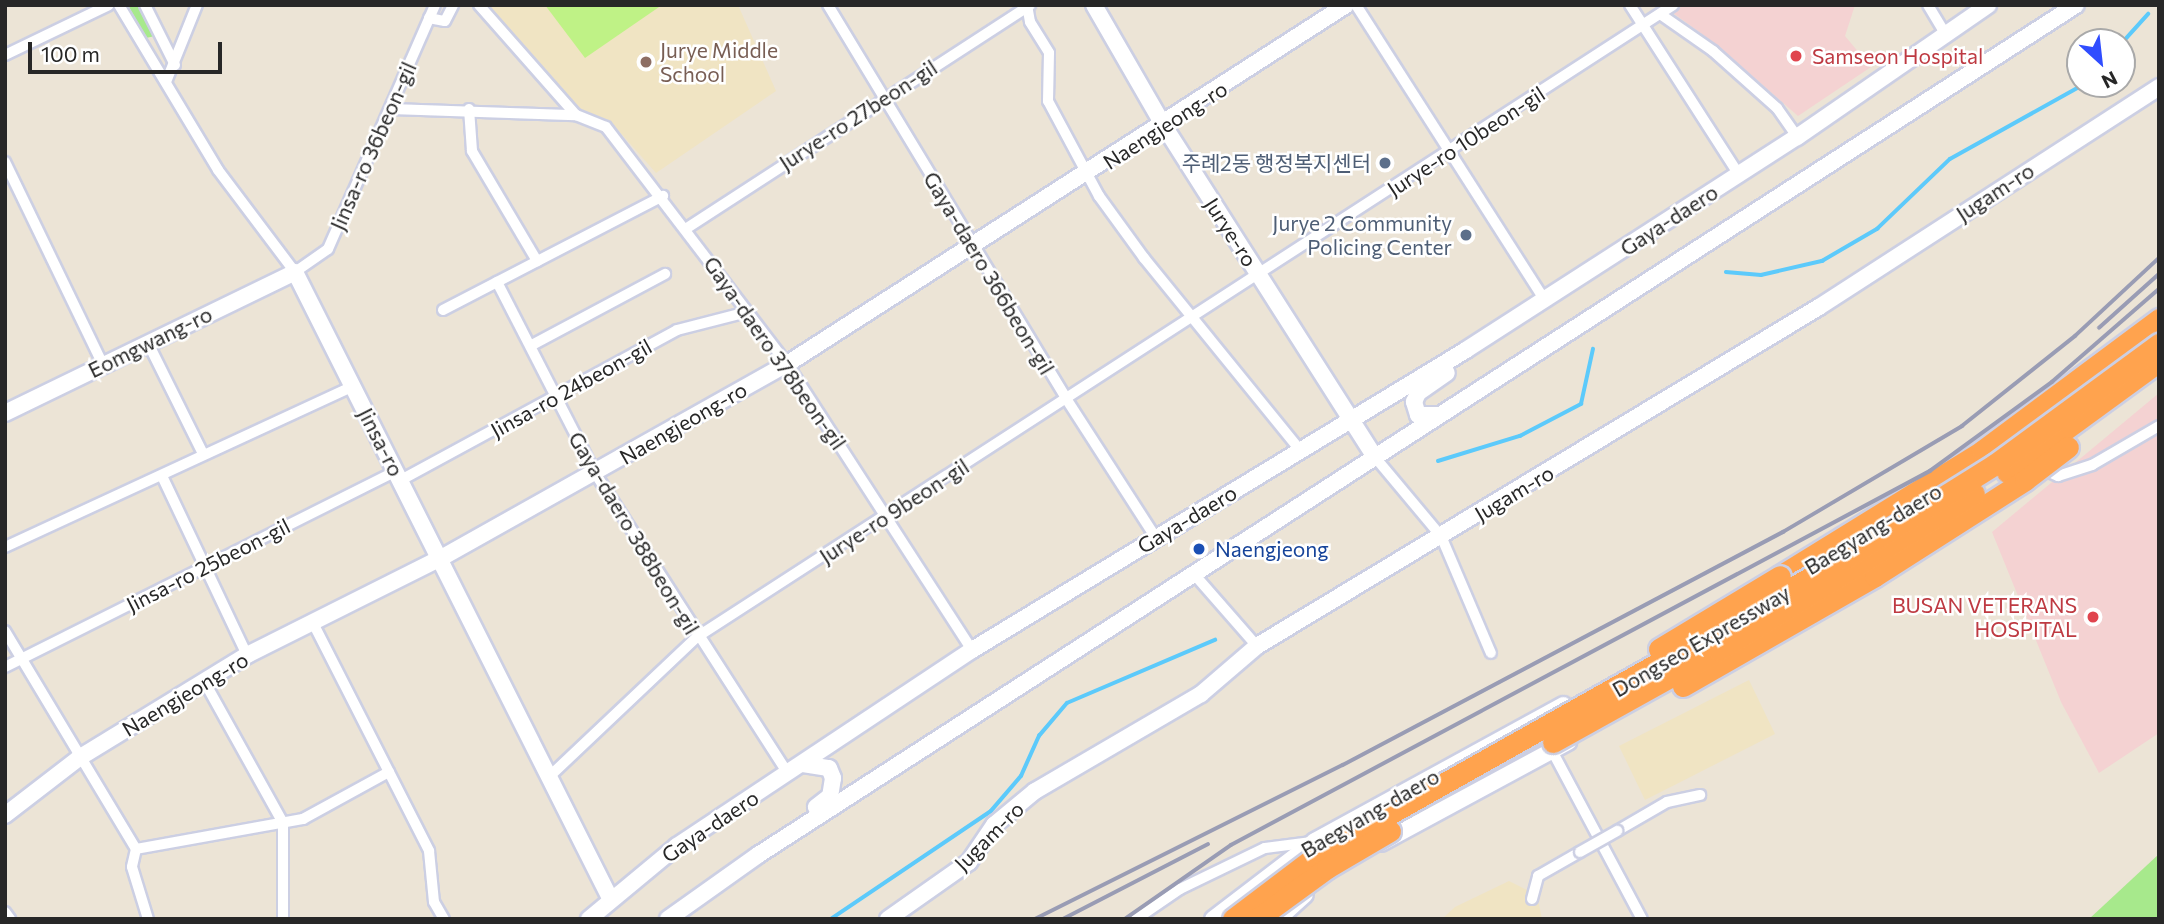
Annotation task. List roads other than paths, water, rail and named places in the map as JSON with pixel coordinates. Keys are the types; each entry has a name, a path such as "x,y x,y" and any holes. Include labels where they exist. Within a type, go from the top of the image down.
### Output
{"highway":[{"path":"1460,777 1493,749 1982,451 2159,319"},
{"name":"Dongseo Expressway","path":"1233,919 1320,853 1460,777 1845,558 1994,465 2159,344"},
{"name":"Dongseo Expressway","path":"1257,919 1327,868 1620,706 1892,546 2036,453 2159,362"},
{"path":"1620,706 1681,688 1864,583 2025,480 2159,378"}],"main road":[{"name":"Jurye-ro","path":"1094,5 1164,126 1374,456"},
{"name":"Naengjeong-ro","path":"5,815 79,758 247,655 441,558 787,364 1164,126 1346,5"},
{"name":"Gaya-daero","path":"589,919 610,898 677,846 972,650 1351,418 1466,351 1797,138 1988,5"},
{"name":"Gaya-daero","path":"668,919 758,855 2076,5"},
{"name":"Jugam-ro","path":"888,919 969,862 994,825 1035,791 1201,694 1257,646 1819,307 2159,87"},
{"name":"Eomgwang-ro","path":"5,413 295,272"},
{"name":"Jinsa-ro","path":"295,272 551,775 610,898"},
{"name":"Baegyang-daero","path":"1213,919 1315,841 1880,526 2001,450 2159,335"},
{"path":"1438,415 1419,415 1414,402 1418,393 1453,369 1466,351"},
{"name":"Baegyang-daero","path":"1278,919 1367,851 1827,599 1909,549 2032,464 2159,367"},
{"path":"758,855 771,838 821,804 834,789 828,768 803,764"}],"street":[{"path":"5,55 109,5"},
{"name":"Jinsa-ro","path":"119,5 218,170 295,272"},
{"path":"145,5 175,65"},
{"path":"166,82 197,5"},
{"name":"Jinsa-ro 36beon-gil","path":"295,272 328,249 435,5"},
{"path":"429,18 445,21 453,5"},
{"name":"Gaya-daero 378beon-gil","path":"479,5 576,116"},
{"name":"Gaya-daero 366beon-gil","path":"828,5 1066,400 1156,538"},
{"path":"1356,5 1545,300"},
{"path":"1630,5 1739,175"},
{"name":"Jurye-ro 10beon-gil","path":"1260,276 1673,5"},
{"path":"1928,5 1945,33"},
{"path":"1028,6 1030,22 1049,53 1048,101 1087,175 1192,320 1300,450"},
{"name":"Jurye-ro 27beon-gil","path":"687,228 882,98 1028,6"},
{"path":"1660,14 1713,51 1777,108 1797,138"},
{"name":"Gaya-daero 378beon-gil","path":"391,109 469,109 576,116 606,127 663,196 787,364 972,650"},
{"path":"469,109 472,151 537,261"},
{"path":"5,162 103,365"},
{"path":"443,310 663,196"},
{"path":"532,345 665,274"},
{"name":"Jurye-ro 9beon-gil","path":"551,775 697,638 1260,276"},
{"name":"Gaya-daero 388beon-gil","path":"497,282 532,345 555,397 595,473 697,638 788,774"},
{"name":"Jinsa-ro 24beon-gil","path":"399,476 555,397 677,330 747,312"},
{"path":"148,343 203,454"},
{"path":"5,547 353,386"},
{"path":"2032,464 2058,476 2092,465 2159,426"},
{"path":"1374,456 1441,536 1491,653"},
{"path":"162,476 247,655"},
{"name":"Jinsa-ro 25beon-gil","path":"5,667 206,566 399,476"},
{"path":"1193,573 1257,646"},
{"path":"313,623 429,851 434,902 444,919"},
{"path":"5,631 136,849 132,867 148,919"},
{"path":"204,681 283,823 283,919"},
{"path":"1535,720 1642,919"},
{"path":"136,849 207,833 303,819 389,772"},
{"path":"1532,900 1538,876 1667,803 1700,794"},
{"path":"1136,919 1180,890 1265,848 1315,841"},
{"path":"5,912 10,919"}],"waterway":[{"path":"2135,28 2148,14"},
{"path":"1726,272 1761,275 1822,261 1877,229 1950,159 2066,95"},
{"path":"1438,461 1520,436 1581,404 1593,349"},
{"path":"831,919 991,811 1021,776 1039,736 1067,703 1215,640"}],"railway":[{"path":"1035,919 1343,765 1783,532 1962,426 2075,336 2159,258"},
{"path":"2099,328 2159,274"},
{"path":"1125,919 1231,845 1930,471 2052,382 2159,289"},
{"path":"1063,919 1208,844"}],"place":[{"name":"Samseon Hospital","path":"1796,56"},
{"name":"Jurye Middle School","path":"646,62"},
{"name":"주례2동 행정복지센터","path":"1385,163"},
{"name":"Jurye 2 Community Policing Center","path":"1466,235"},
{"name":"Naengjeong","path":"1199,549"},
{"name":"BUSAN VETERANS HOSPITAL","path":"2093,617"}]}
